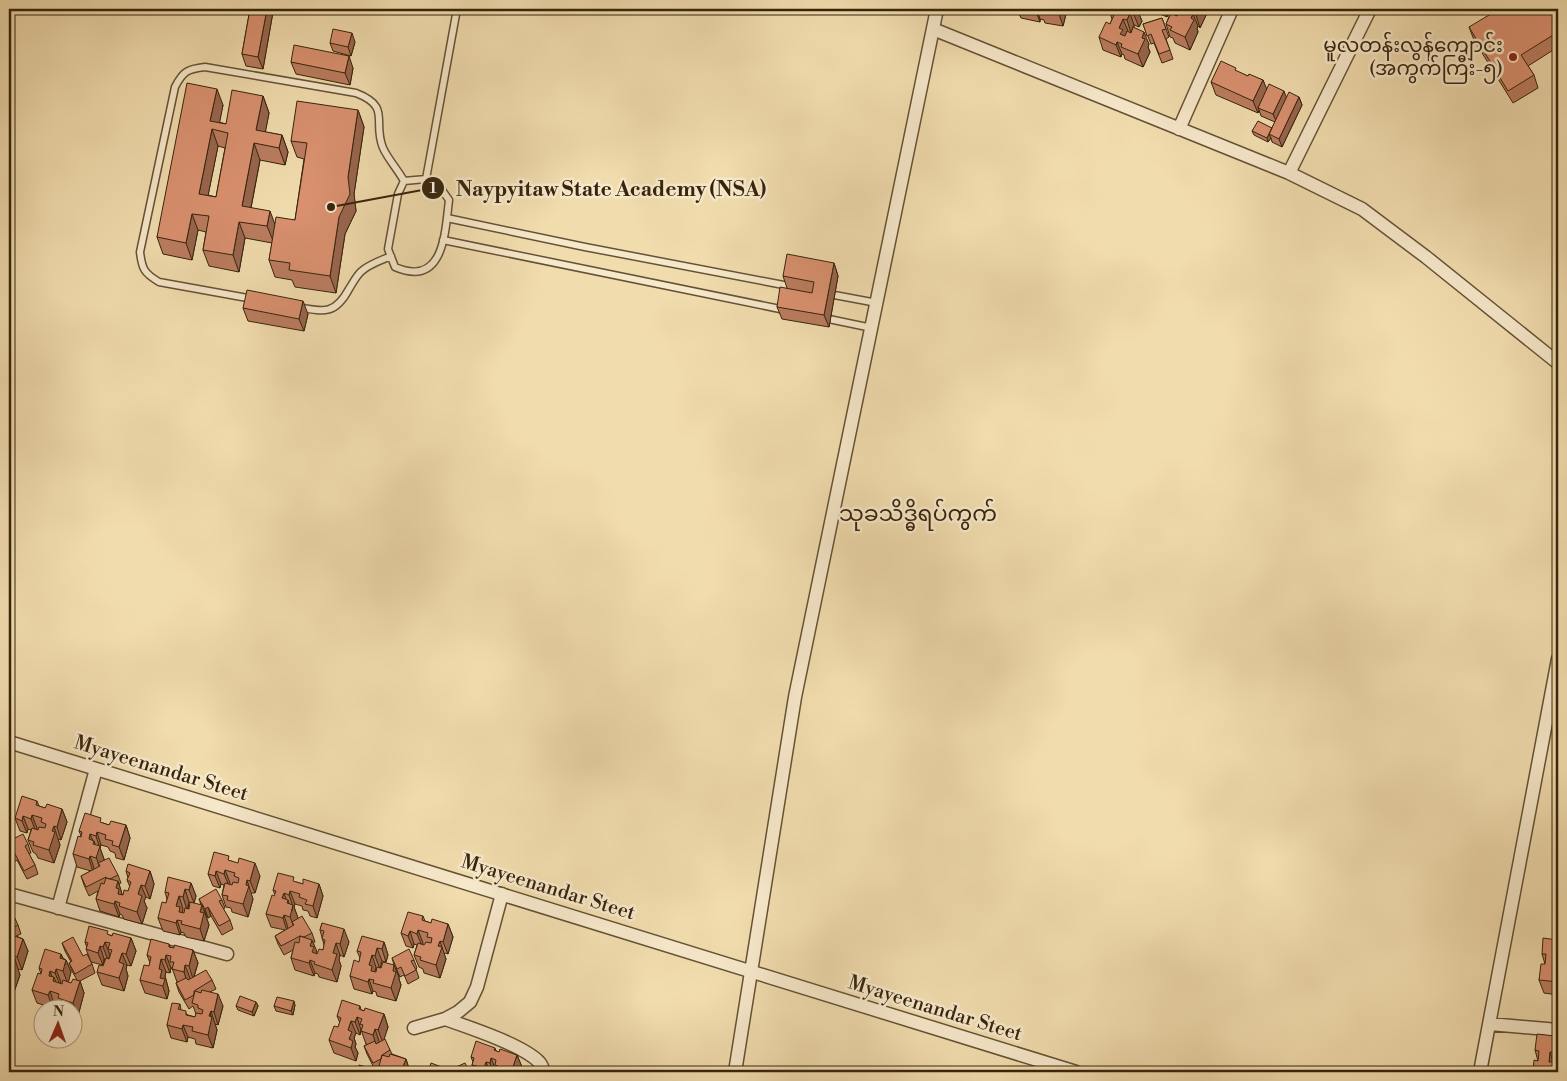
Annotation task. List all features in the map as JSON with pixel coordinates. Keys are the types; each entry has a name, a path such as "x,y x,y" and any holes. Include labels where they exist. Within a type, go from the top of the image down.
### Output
{"street":[{"path":"735,1072 796,697 937,9"},
{"path":"1178,129 1232,9"},
{"path":"1289,173 1370,9"},
{"path":"933,29 1289,173 1362,209 1426,257 1558,363"},
{"path":"1480,1072 1558,659"},
{"name":"Myayeenandar Steet","path":"9,742 1076,1072"},
{"path":"58,908 96,768"},
{"path":"9,894 227,954"},
{"path":"414,1028 445,1019 458,1012 470,1002 477,987 502,894"},
{"path":"445,1019 477,1030 522,1050 539,1062 544,1072"},
{"path":"1490,1024 1558,1030"}],"lane":[{"path":"426,179 457,9"},
{"path":"263,301 159,282 148,276 142,265 140,252 175,87 181,76 191,69 205,67 356,93 370,99 377,107 383,148 404,181"},
{"path":"426,179 437,183 449,200 443,240 437,259 430,268 420,272 404,271 395,267 388,249 398,194 404,181 426,179"},
{"path":"447,218 585,248 799,288"},
{"path":"443,240 794,312"},
{"path":"292,306 320,311 334,309 344,299 362,270 391,256"},
{"path":"818,292 877,303"},
{"path":"814,316 872,328"}],"building":[{"path":"250,9 267,9 258,57 242,54"},
{"path":"1041,9 1060,9 1059,14"},
{"path":"1111,9 1137,9 1134,15 1130,13 1127,20 1123,19 1119,28 1123,30 1120,34 1125,36 1127,31 1131,33 1133,27 1144,32 1142,38 1145,39 1138,54 1121,47 1122,44 1117,42 1116,45 1099,37 1106,22 1110,24 1114,15 1110,13"},
{"path":"1182,9 1198,9 1196,15 1193,14 1191,18 1194,20 1185,37 1170,30 1172,27 1166,24 1171,13 1177,16 1178,13 1183,15 1186,10"},
{"name":"မူလတန်းလွန်ကျောင်း (အကွက်ကြီး-၅)","path":"1499,9 1558,9 1558,32 1521,55 1534,75 1508,91 1469,27"},
{"path":"1162,18 1166,29 1162,30 1170,50 1159,54 1151,34 1147,36 1143,24"},
{"path":"333,29 352,33 348,47 330,43"},
{"path":"294,45 349,56 345,73 291,62"},
{"path":"1221,61 1248,76 1249,74 1263,80 1253,101 1211,82"},
{"path":"187,83 217,89 210,121 226,124 232,90 263,96 256,130 282,135 279,148 254,143 242,206 270,211 267,226 239,222 233,255 203,250 209,216 192,214 186,243 157,237","holes":["212,129 228,133 216,197 199,194"]},
{"path":"1269,84 1284,91 1273,114 1258,108"},
{"path":"1289,92 1299,97 1279,139 1269,134"},
{"path":"297,101 358,110 348,177 350,194 339,217 330,276 289,270 290,263 269,260 276,217 295,220 307,143 291,141"},
{"path":"1258,121 1272,128 1267,138 1252,131"},
{"path":"787,254 834,263 824,315 777,307 780,287 812,293 814,282 783,276"},
{"path":"247,290 303,301 299,319 243,308"},
{"path":"22,796 37,801 36,805 45,808 47,804 62,809 57,827 54,826 52,831 55,832 49,850 33,845 34,842 28,840 32,828 38,830 39,827 45,828 46,824 41,822 42,818 32,815 31,819 23,816 22,821 15,818"},
{"path":"85,813 101,818 100,822 109,825 111,821 126,825 119,847 112,845 113,841 105,839 106,835 97,832 96,836 90,834 89,839 94,841 93,844 100,846 96,858 90,856 89,859 73,854 78,836 81,837 82,832 79,831"},
{"path":"23,834 28,844 25,846 35,865 24,871 14,852 11,853 9,849 9,841"},
{"path":"214,852 229,856 228,860 238,863 239,858 255,863 250,881 247,880 246,885 249,886 243,904 227,900 228,896 222,895 225,883 232,885 233,882 238,883 239,878 234,876 235,873 225,870 224,874 216,871 215,876 208,874"},
{"path":"109,858 118,875 110,879 106,877 86,887 81,876 100,866 98,863"},
{"path":"128,864 150,871 145,886 141,885 138,894 142,896 137,912 119,906 120,903 115,901 114,904 96,899 101,883 104,884 106,878 118,881 116,888 119,889 118,894 123,895 124,890 128,891 131,882 127,880 130,873 126,871"},
{"path":"278,873 294,877 293,881 303,884 303,879 319,884 313,906 305,904 307,900 299,897 300,894 290,891 289,895 284,893 282,898 288,900 287,903 293,905 290,917 284,915 283,918 266,914 272,895 274,896 276,891 273,890"},
{"path":"168,877 191,883 189,890 185,889 183,897 179,896 176,906 180,907 179,912 184,913 185,908 189,909 190,902 202,905 200,912 204,913 200,929 181,924 182,921 177,920 176,923 158,918 162,902 166,903 169,893 165,892"},
{"path":"216,889 222,900 219,901 230,920 219,926 208,907 205,909 199,899"},
{"path":"408,912 423,916 422,920 431,923 432,919 448,924 443,942 440,941 438,946 442,947 436,965 420,960 421,957 414,955 418,943 424,945 426,942 431,943 432,938 427,937 428,933 418,930 417,934 410,931 408,936 401,933"},
{"path":"13,914 18,925 9,930 9,916"},
{"path":"302,916 312,933 304,937 300,936 281,946 275,936 294,925 292,922"},
{"path":"322,923 344,929 340,944 336,943 333,953 337,954 332,970 314,964 315,962 310,960 309,963 291,958 295,942 299,943 300,936 312,940 310,946 314,947 312,952 317,954 319,949 323,950 325,940 322,939 324,931 320,930"},
{"path":"89,926 108,931 107,934 112,936 113,933 131,938 126,954 122,953 119,962 124,964 119,978 97,972 99,965 103,966 106,958 109,959 112,950 108,949 110,943 105,942 103,947 100,946 98,953 86,949 88,943 85,942"},
{"path":"9,934 23,939 17,957 14,956 12,961 15,962 10,980 9,979"},
{"path":"362,936 384,942 382,949 377,948 375,956 372,955 369,965 372,966 371,971 376,972 377,967 381,968 383,962 394,965 393,971 396,972 391,988 373,983 374,980 369,979 368,982 350,976 354,960 359,962 361,952 357,951"},
{"path":"73,937 83,956 87,954 92,964 75,974 69,963 72,961 62,943"},
{"path":"1543,938 1558,940 1558,956 1555,966 1558,966 1558,982 1539,980 1541,964 1545,964 1546,954 1542,954"},
{"path":"151,939 169,944 169,947 174,948 174,945 193,950 189,966 185,965 184,972 172,969 174,962 170,962 171,956 166,955 165,960 161,959 159,969 162,970 160,978 165,979 163,986 140,980 144,965 149,966 151,957 147,955"},
{"path":"45,949 61,954 60,958 66,960 63,971 56,969 55,973 50,971 49,976 54,977 53,981 62,984 63,980 71,983 73,979 80,981 75,998 58,998 59,994 50,991 48,995 32,990 38,973 41,974 42,969 39,968"},
{"path":"409,949 414,960 411,961 416,970 405,976 401,967 397,969 392,958"},
{"path":"206,970 212,980 194,991 194,995 185,1000 176,983 186,978 188,980"},
{"path":"202,990 218,994 214,1012 211,1011 209,1016 212,1017 208,1035 192,1031 193,1027 183,1025 182,1029 167,1025 172,1003 180,1004 178,1009 186,1011 186,1015 195,1017 196,1013 202,1014 203,1010 198,1008 198,1005 192,1003 195,991 201,993"},
{"path":"240,996 256,1002 252,1012 236,1006"},
{"path":"277,997 294,1001 291,1011 274,1006"},
{"path":"342,1000 360,1006 359,1009 364,1011 365,1008 384,1014 378,1030 375,1029 373,1035 361,1031 363,1025 360,1024 362,1019 357,1017 355,1022 351,1021 348,1030 352,1032 349,1039 353,1041 351,1048 329,1040 334,1026 338,1027 341,1018 337,1016"},
{"path":"1537,1034 1555,1036 1555,1039 1558,1039 1558,1047 1554,1047 1554,1052 1550,1052 1549,1062 1553,1062 1552,1070 1556,1072 1533,1072 1534,1060 1538,1061 1539,1051 1535,1050"},
{"path":"385,1039 390,1050 382,1055 381,1059 373,1063 364,1046 375,1041 376,1044"},
{"path":"476,1041 495,1048 494,1050 499,1052 500,1049 517,1055 512,1070 496,1072 498,1066 495,1065 496,1060 491,1058 490,1063 486,1062 484,1068 472,1065 474,1058 471,1057"},
{"path":"390,1054 406,1059 401,1072 384,1072 385,1069 379,1066 382,1055 389,1057"},
{"path":"431,1063 447,1069 446,1072 428,1072"},
{"path":"465,1063 469,1071 473,1069 474,1072 456,1072 454,1068"},
{"path":"359,1065 366,1067 365,1072 357,1072"}],"place":[{"name":"မူလတန်းလွန်ကျောင်း (အကွက်ကြီး-၅)","path":"1513,57"},
{"name":"Naypyitaw State Academy (NSA)","path":"331,207"}],"district":[{"name":"သုခသိဒ္ဓိရပ်ကွက်","path":"918,514"}]}
